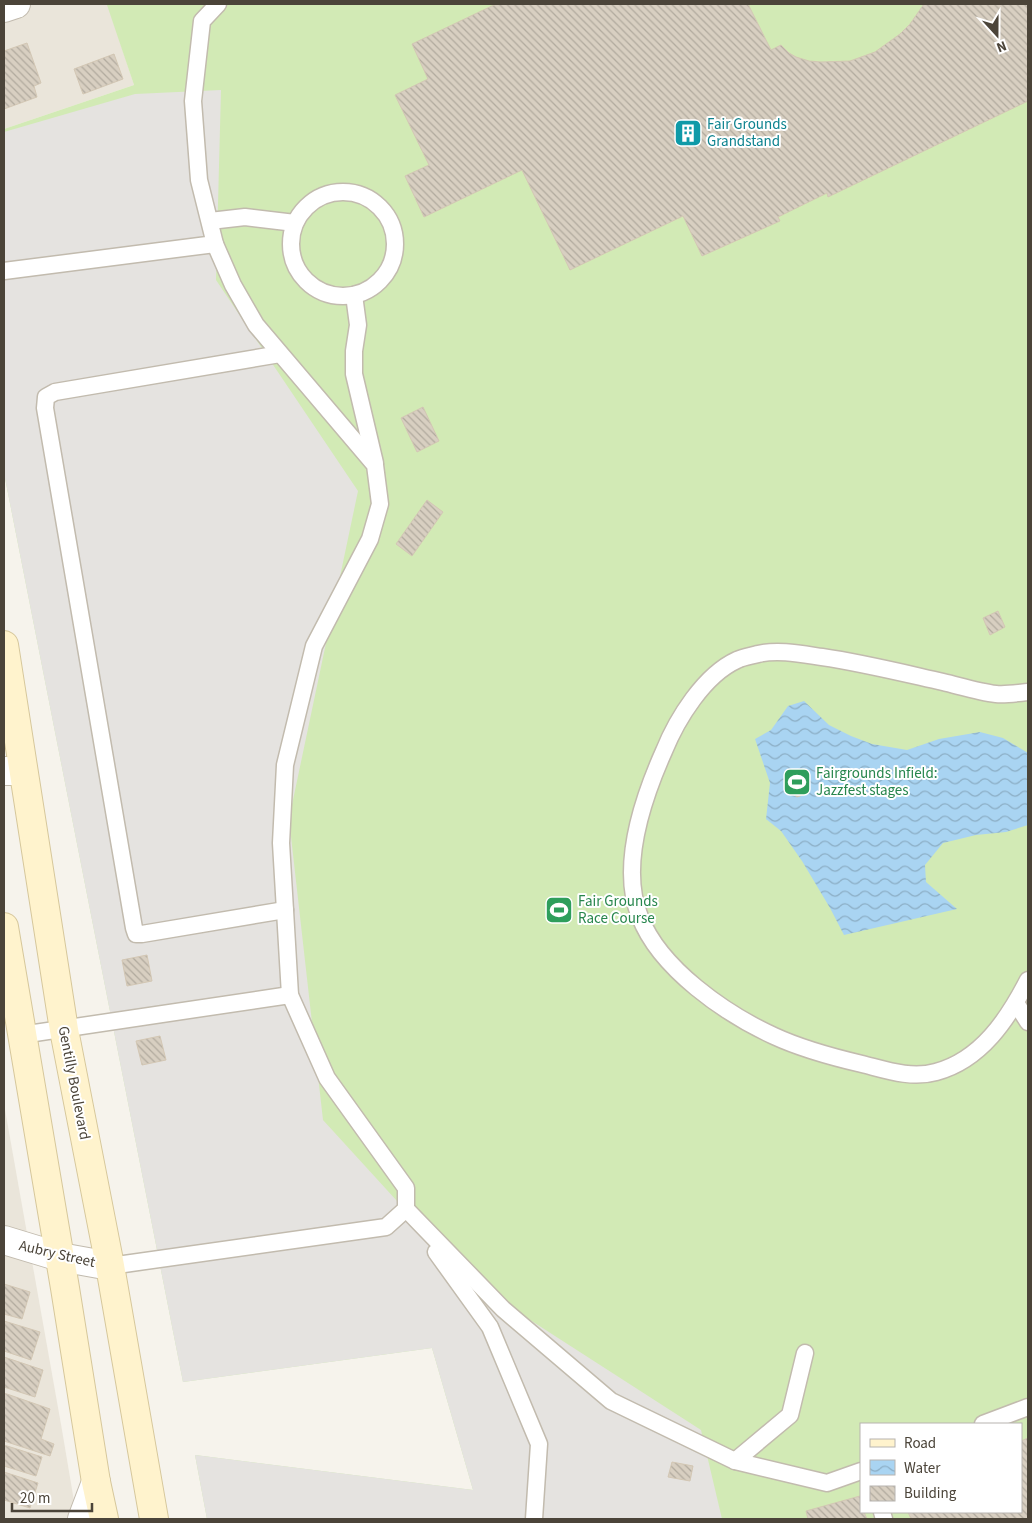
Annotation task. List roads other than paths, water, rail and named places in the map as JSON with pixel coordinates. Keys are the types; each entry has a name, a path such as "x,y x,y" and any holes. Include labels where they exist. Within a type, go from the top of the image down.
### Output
{"main road":[{"name":"Gentilly Boulevard","path":"4,645 13,771 110,1266 154,1519"},
{"path":"4,927 96,1482 104,1519"}],"street":[{"path":"4,8 16,4"},
{"name":"Aubry Street","path":"4,1240 60,1258 110,1266"},
{"path":"82,1519 96,1482"}],"lane":[{"path":"218,4 202,21 193,101 199,180 215,244 234,285 256,325 376,465"},
{"path":"340,192 357,194 373,201 385,213 393,228 395,246 392,263 383,278 376,284 354,295 336,296 320,291 306,282 295,268 290,251 291,234 295,223 308,204 323,196 340,192"},
{"path":"210,221 245,217 295,223"},
{"path":"4,271 215,244"},
{"path":"354,295 358,324 354,351 354,374 376,465 380,504 370,538 314,646 285,765 281,843 290,995 327,1078 406,1188 406,1209 490,1327 539,1444 534,1519"},
{"path":"280,354 55,392 46,397 45,408 136,934 285,910"},
{"path":"1028,692 996,694 853,662 795,653 761,653 737,660 712,678 692,702 672,732 650,780 633,849 633,886 639,916 664,956 694,987 734,1014 774,1036 823,1054 902,1074 934,1073 958,1063 978,1050 1016,1003 1028,980"},
{"path":"21,1035 290,995"},
{"path":"1016,1003 1028,1022"},
{"path":"110,1266 386,1227 406,1209"},
{"path":"406,1209 503,1309 611,1401 735,1460 827,1483 860,1471"},
{"path":"735,1460 790,1415 805,1354"},
{"path":"986,1423 1028,1407"}],"water":[{"path":"804,701 829,725 872,744 907,750 939,739 980,732 1003,738 1028,753 1028,825 1006,832 976,835 943,843 925,865 926,882 957,909 844,935 802,861 781,831 766,819 770,783 755,739 771,730 788,706"}],"place":[{"name":"Fair Grounds Grandstand","path":"688,133"},
{"name":"Fairgrounds Infield: Jazzfest stages","path":"797,782"},
{"name":"Fair Grounds Race Course","path":"559,910"}]}
